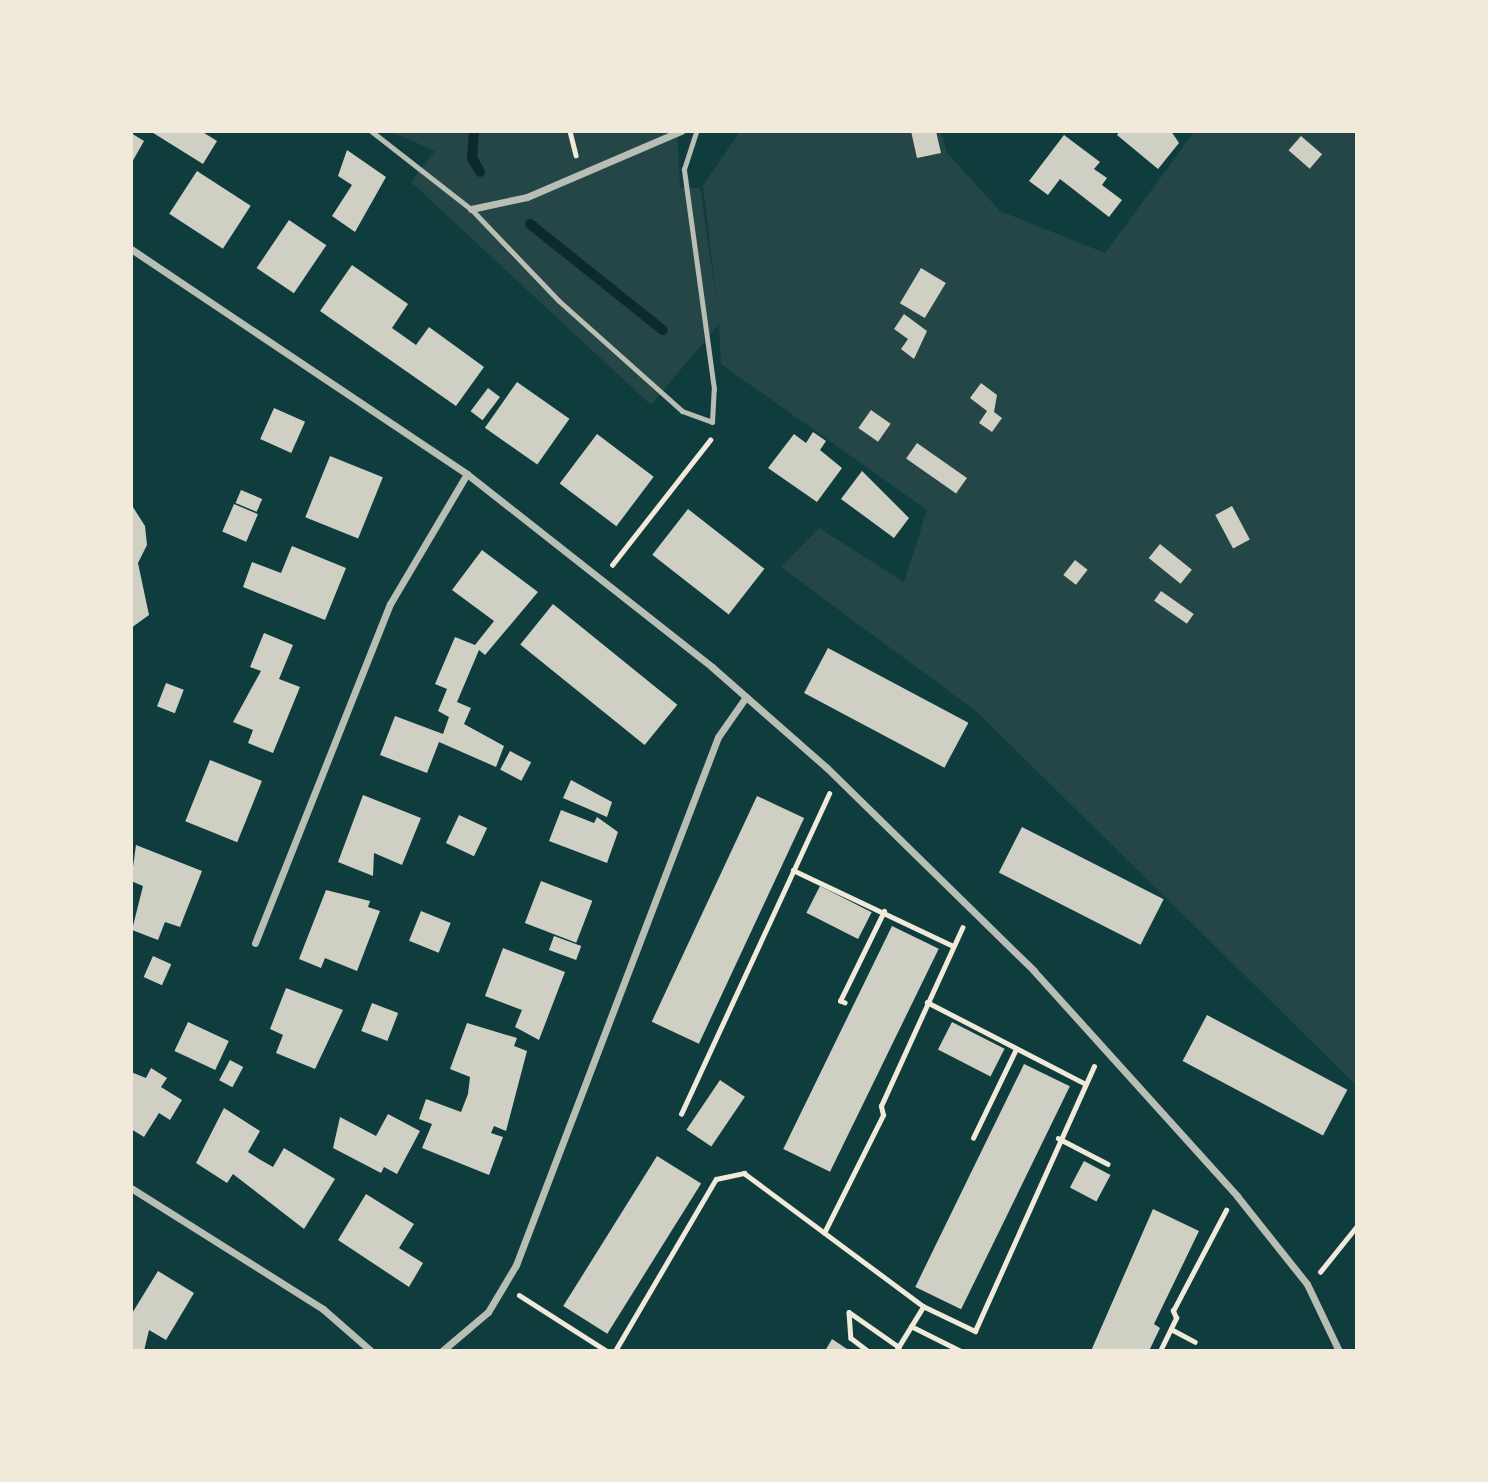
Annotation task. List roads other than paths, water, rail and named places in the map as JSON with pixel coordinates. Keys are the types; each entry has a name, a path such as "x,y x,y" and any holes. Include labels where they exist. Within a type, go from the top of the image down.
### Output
{"street":[{"path":"471,209 527,197 681,131"},
{"path":"131,248 467,474 601,578 746,697 837,778 972,908 1105,1048 1237,1196 1307,1284 1339,1351"},
{"path":"255,943 390,604 467,474"},
{"path":"442,1351 488,1312 505,1286 718,737 746,697"},
{"path":"131,1188 323,1309 371,1351"}],"lane":[{"path":"371,131 471,209 559,301 682,411 712,422 714,389 684,169 696,131"}],"waterway":[{"path":"474,131 472,158 480,172"},
{"path":"530,224 663,330"}]}
